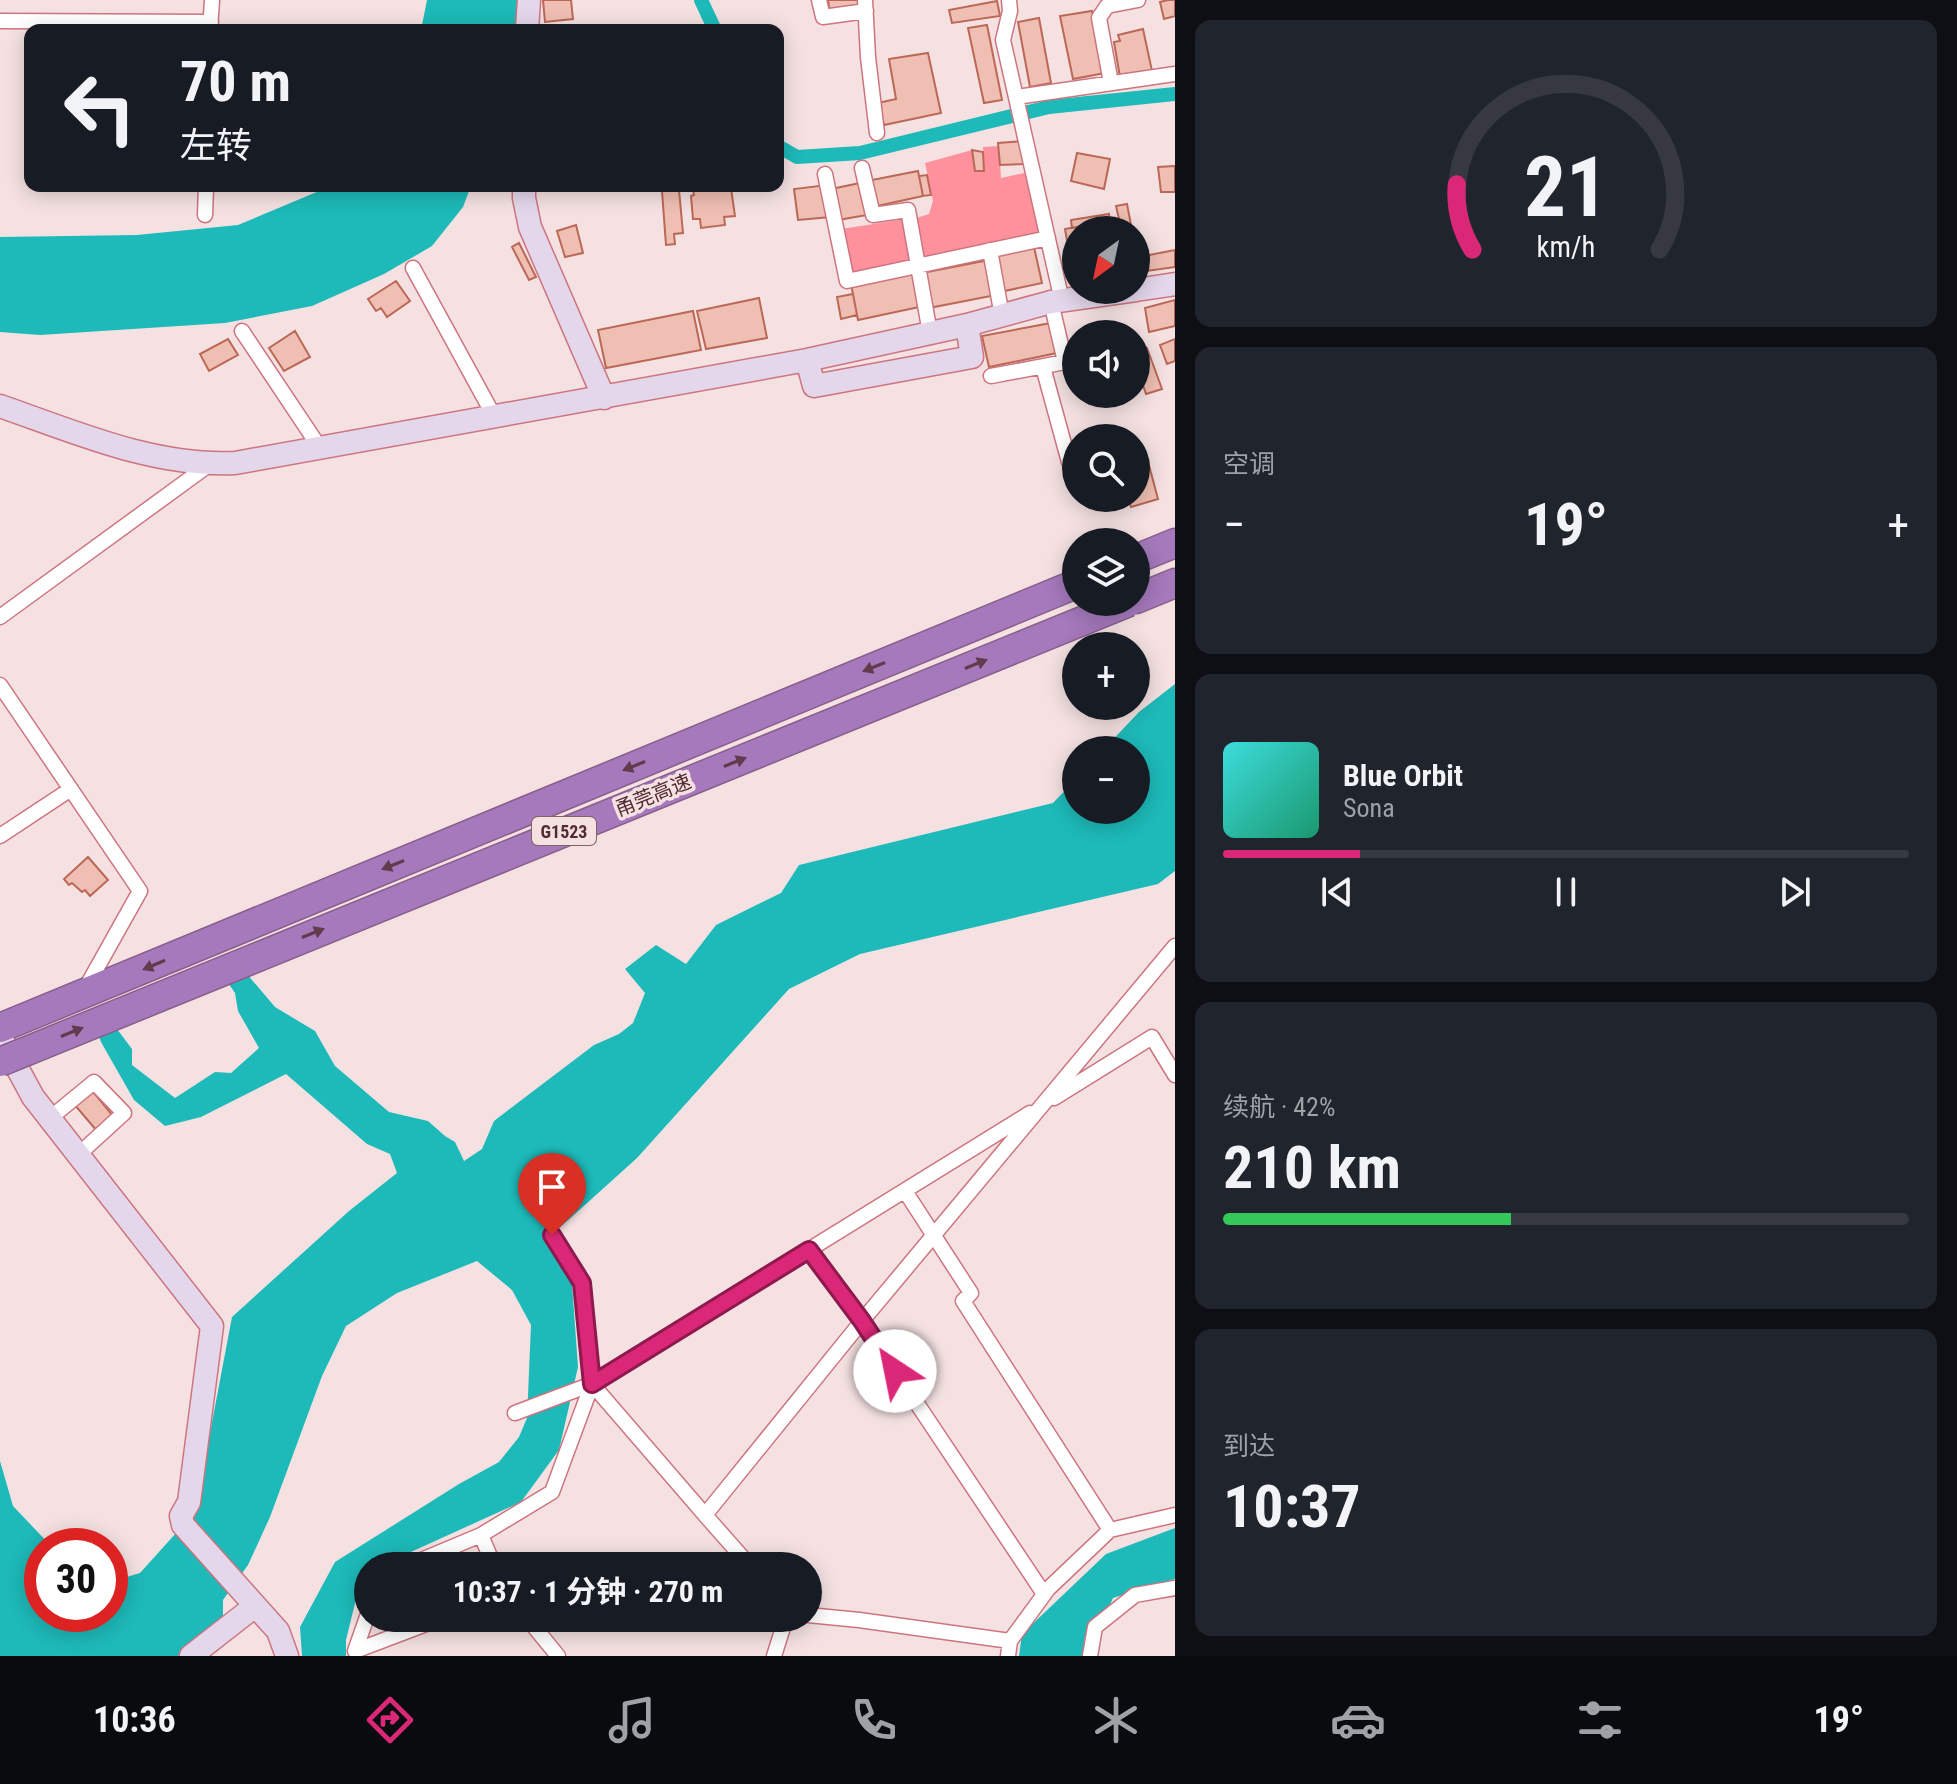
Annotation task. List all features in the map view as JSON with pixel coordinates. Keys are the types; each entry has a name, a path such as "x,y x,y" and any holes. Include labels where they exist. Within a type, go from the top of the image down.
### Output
{"highway":[{"path":"1150,553 1175,543"},
{"path":"1150,593 1175,583"},
{"name":"甬莞高速","path":"0,1028 1062,590"},
{"name":"甬莞高速","path":"0,1062 1095,616"}],"street":[{"path":"210,24 212,0"},
{"path":"527,24 529,0"},
{"path":"819,0 823,17 866,6 868,57 877,133"},
{"path":"991,376 1065,362 1048,238 1003,40 1010,11 1009,0"},
{"path":"1111,83 1099,18 1107,6 1138,0"},
{"path":"0,21 126,24"},
{"path":"1017,101 1175,74"},
{"path":"862,168 873,215 908,210 930,333"},
{"path":"825,174 847,281 1048,238"},
{"path":"205,215 206,192"},
{"path":"524,192 530,227 604,398"},
{"path":"990,250 1002,316"},
{"path":"413,268 494,416"},
{"path":"1150,288 1175,284"},
{"path":"0,406 124,449 210,464 235,463 807,360 1062,301"},
{"path":"807,360 814,386 972,357 967,325"},
{"path":"242,331 320,448"},
{"path":"1043,367 1062,436"},
{"path":"0,617 210,464"},
{"path":"0,685 140,891 82,995"},
{"path":"0,836 71,789"},
{"path":"705,1515 862,1321 1175,946"},
{"path":"0,1036 33,1097 49,1119 212,1326 189,1502 181,1516 183,1525 278,1631 287,1656"},
{"path":"519,1411 592,1384 1152,1037 1175,1075"},
{"path":"49,1119 94,1082 124,1113 78,1155"},
{"path":"905,1191 971,1293 963,1301 1110,1530"},
{"path":"440,1552 481,1535 552,1492 592,1384 582,1283 552,1235"},
{"path":"809,1250 862,1321 1044,1594"},
{"path":"592,1384 738,1552"},
{"path":"822,1616 859,1620 1009,1648 1044,1594 1110,1530 1175,1515"},
{"path":"481,1535 488,1552"},
{"path":"1090,1656 1095,1627 1135,1595 1175,1588"},
{"path":"191,1656 255,1606"},
{"path":"362,1632 355,1651 405,1632"},
{"path":"538,1632 558,1656"},
{"path":"774,1656 782,1632"}],"shaded area":[{"path":"999,146 1001,178 1029,172 1041,235 923,262 913,219 929,214 933,201 925,163 972,150 975,171 984,170 983,147"},
{"path":"906,219 915,263 850,275 841,229"}],"water":[{"path":"427,0 522,0 520,24 422,24"},
{"path":"317,192 469,192 463,207 432,246 384,274 312,306 225,323 40,335 0,332 0,237 137,235 238,225"},
{"path":"1175,684 1175,871 1158,884 860,954 789,989 637,1158 546,1240 572,1284 578,1367 559,1450 521,1502 411,1552 354,1552 354,1608 346,1640 346,1656 302,1656 300,1627 335,1562 499,1462 519,1437 527,1418 531,1325 512,1290 477,1261 397,1293 346,1326 322,1376 270,1517 248,1565 223,1600 223,1621 178,1656 0,1656 0,1461 13,1506 34,1528 24,1528 24,1632 128,1632 128,1577 140,1573 195,1512 232,1317 349,1211 397,1173 390,1154 367,1144 286,1074 201,1117 165,1126 134,1100 101,1042 94,1023 108,1017 132,1049 132,1065 175,1098 215,1072 231,1073 259,1048 238,1011 235,993 220,971 241,967 275,1007 315,1031 335,1066 389,1112 428,1121 455,1142 464,1161 482,1149 494,1121 594,1045 619,1034 633,1023 645,993 625,969 656,945 686,964 716,925 781,893 799,865 1053,803 1062,794 1062,824 1150,824 1150,736 1116,736 1131,720 1150,720 1150,703"},
{"path":"1175,1528 1175,1579 1113,1598 1090,1656 1019,1656 1022,1634 1106,1554"}],"building":[{"path":"543,0 571,0 573,19 545,22"},
{"path":"828,0 860,0 862,8 830,13"},
{"path":"1175,0 1175,16 1164,19 1160,2"},
{"path":"997,1 1000,16 952,23 949,10"},
{"path":"1092,11 1105,73 1073,79 1060,16"},
{"path":"1039,18 1051,83 1030,87 1018,22"},
{"path":"987,25 1002,100 984,103 968,28"},
{"path":"1143,29 1152,71 1120,77 1114,42 1120,41 1118,35"},
{"path":"928,53 941,113 884,125 878,103 896,99 889,59"},
{"path":"1023,141 1025,164 1000,165 998,143"},
{"path":"972,150 983,152 984,171 975,171"},
{"path":"1077,153 1110,159 1104,189 1071,181"},
{"path":"1175,166 1175,192 1161,192 1158,167"},
{"path":"918,171 923,196 877,206 872,180"},
{"path":"927,175 931,195 923,196 919,176"},
{"path":"860,183 867,215 838,220 831,189"},
{"path":"827,185 830,217 798,220 794,189"},
{"path":"662,192 679,192 683,233 674,234 675,244 666,245"},
{"path":"693,192 732,192 735,216 724,217 725,225 701,228 700,219 693,219 691,196"},
{"path":"1127,204 1129,216 1118,216 1116,206"},
{"path":"576,225 583,253 565,257 557,231"},
{"path":"519,243 536,277 529,280 512,247"},
{"path":"1034,247 1042,283 1000,292 993,256"},
{"path":"1175,250 1175,267 1150,271 1150,255"},
{"path":"989,260 996,295 929,308 922,273"},
{"path":"917,269 924,306 858,320 851,284"},
{"path":"396,281 410,301 387,317 381,308 376,311 368,299"},
{"path":"853,294 857,315 841,319 837,297"},
{"path":"759,298 767,338 706,349 697,311"},
{"path":"1175,300 1175,326 1150,332 1150,320 1147,320 1145,308"},
{"path":"693,311 701,350 606,368 598,330"},
{"path":"1051,323 1057,353 989,367 982,336"},
{"path":"295,331 310,357 284,371 269,348"},
{"path":"228,339 238,355 209,371 200,354"},
{"path":"1175,339 1175,361 1167,364 1160,345"},
{"path":"1150,356 1162,389 1150,393"},
{"path":"1150,469 1158,499 1150,501"},
{"path":"88,857 108,880 90,896 64,879"},
{"path":"91,1089 113,1116 97,1131 74,1104"}],"waterway":[{"path":"701,0 712,24"},
{"path":"784,149 797,157 860,153 1049,107 1175,94"}],"route":[{"path":"552,1235 582,1283 592,1384 809,1250 895,1371"}]}
